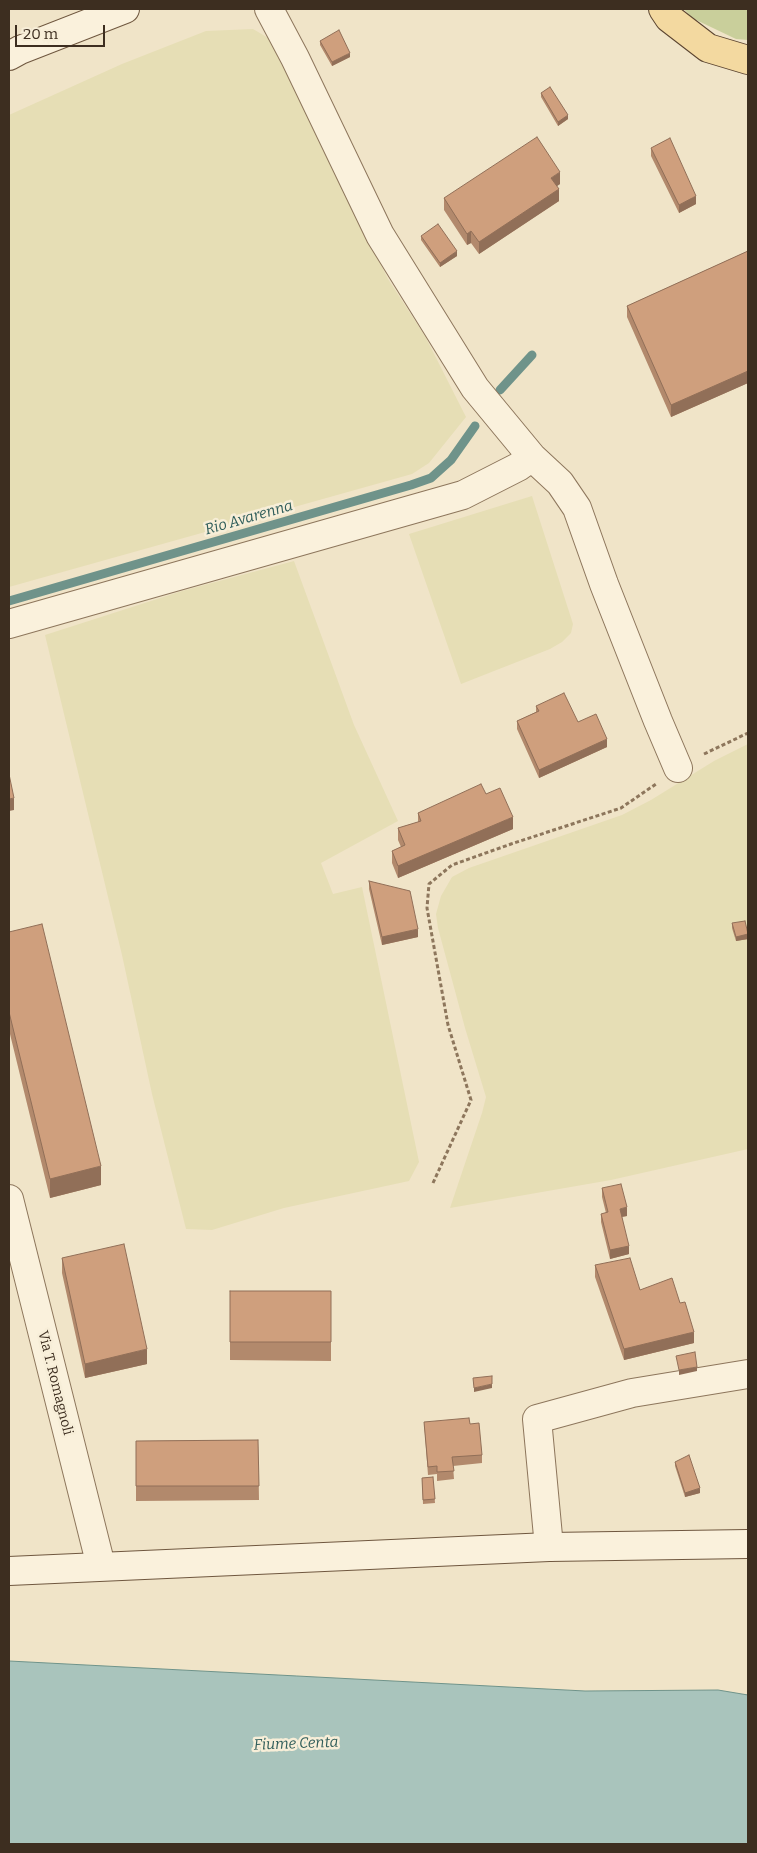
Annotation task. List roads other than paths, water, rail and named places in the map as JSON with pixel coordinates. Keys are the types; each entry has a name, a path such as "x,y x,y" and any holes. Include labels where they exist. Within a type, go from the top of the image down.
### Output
{"main road":[{"path":"663,9 669,18 708,48 748,60"}],"street":[{"path":"9,56 125,9"},
{"path":"269,9 295,58 380,235 475,388 532,457 560,483 577,508 604,584 678,768"},
{"path":"9,624 463,495 518,467 532,457"},
{"name":"Via T. Romagnoli","path":"9,1199 101,1566"},
{"path":"549,1547 537,1419 632,1393 748,1374"},
{"path":"9,1571 549,1547 748,1544"}],"water":[{"name":"Fiume Centa","path":"9,1661 585,1691 718,1690 748,1695 748,1844 9,1844"}],"waterway":[{"name":"Rio Avarenna","path":"500,390 532,355"},
{"name":"Rio Avarenna","path":"9,601 431,478 451,460 475,426"}]}
